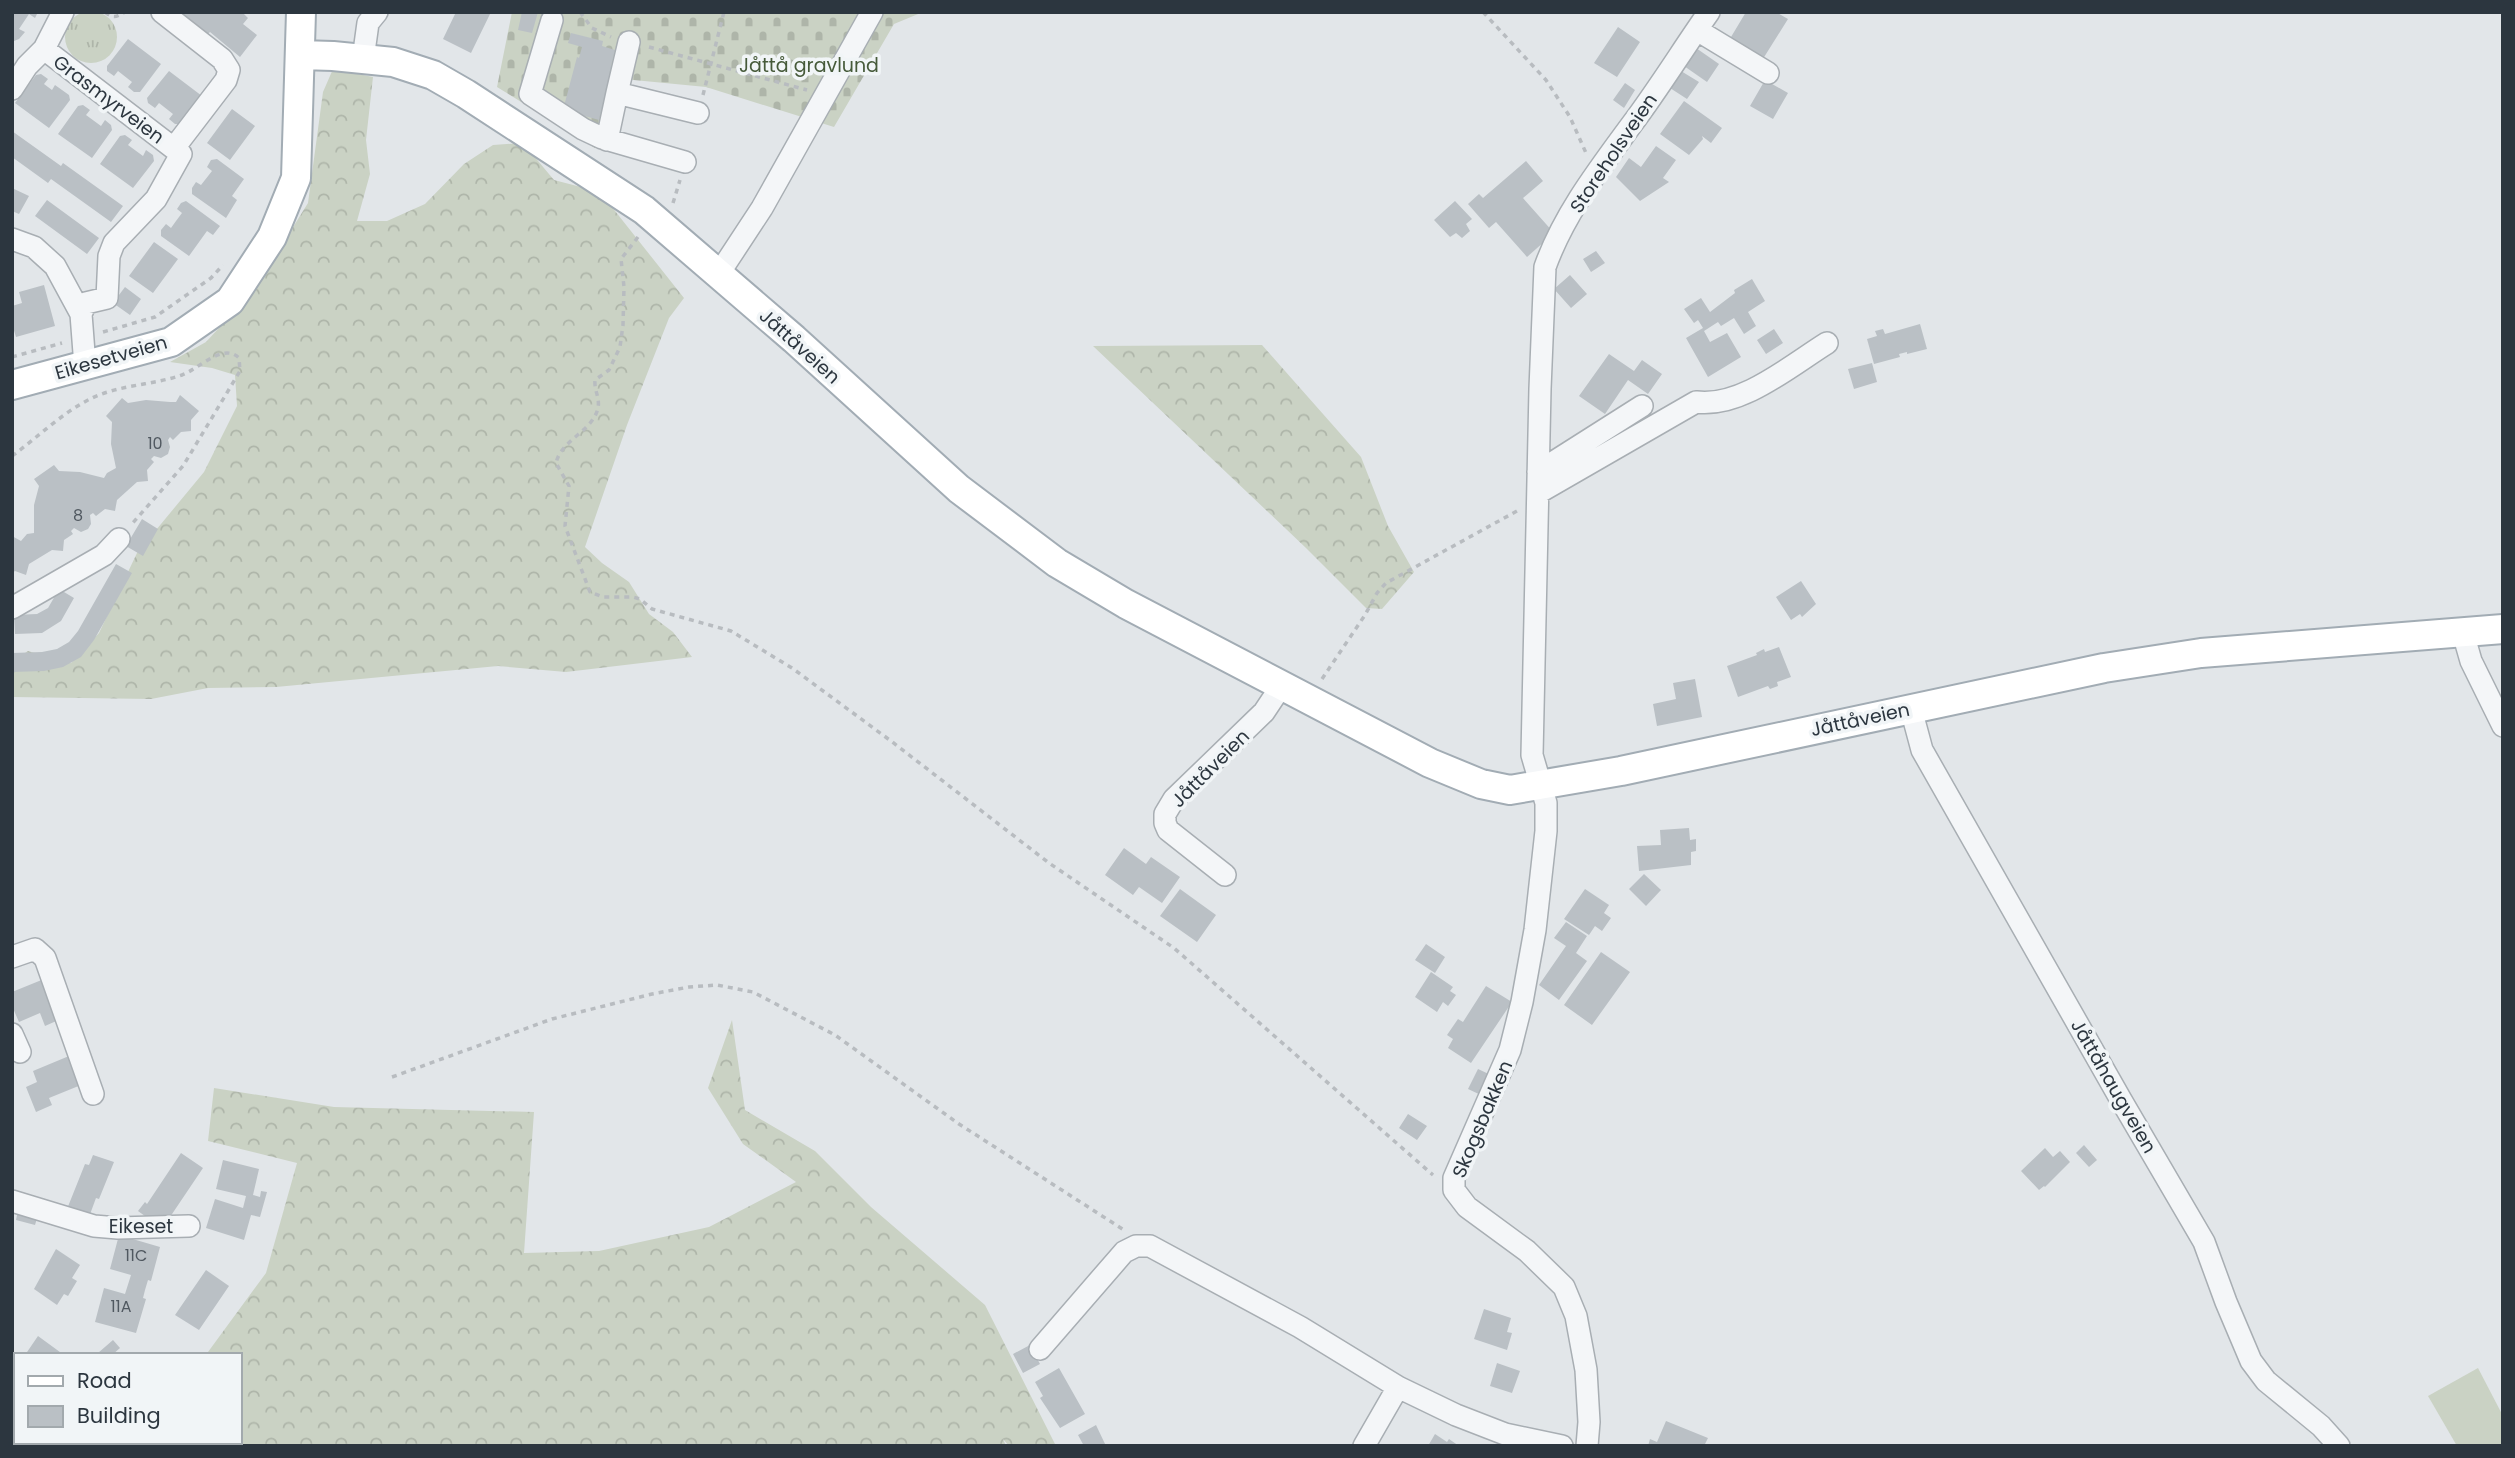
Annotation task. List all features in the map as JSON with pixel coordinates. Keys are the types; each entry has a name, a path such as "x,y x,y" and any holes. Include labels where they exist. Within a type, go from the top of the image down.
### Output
{"main road":[{"name":"Eikesetveien","path":"12,385 171,342 230,301 272,237 296,178 301,12"},
{"name":"Jåttåveien","path":"300,55 393,62 433,75 644,210 793,339 959,489 1057,563 1126,604 1430,763 1481,785 1510,790 1621,771 2104,668 2201,653 2503,629"}],"street":[{"name":"Grasmyrveien","path":"12,89 27,66 44,49 63,12"},
{"path":"162,12 222,59 229,69 226,80 174,148"},
{"path":"363,59 368,23 377,12"},
{"path":"718,275 762,208 872,12"},
{"name":"Storeholsveien","path":"1540,784 1532,755 1545,267 1552,249 1595,172 1632,124 1709,12"},
{"path":"552,20 530,94 583,129 607,139 685,162"},
{"path":"1697,30 1768,73"},
{"path":"607,139 629,42"},
{"name":"Grasmyrveien","path":"44,49 181,154 156,199 114,243 109,256 107,298 86,303 81,314"},
{"path":"617,93 698,113"},
{"path":"12,239 34,247 55,266 81,314 85,366"},
{"path":"1538,489 1696,402 1734,399 1827,343"},
{"path":"1538,489 1642,406"},
{"path":"12,608 104,555 119,539"},
{"path":"2463,633 2471,661 2503,726"},
{"name":"Jåttåveien","path":"1225,875 1168,830 1165,823 1166,814 1183,790 1264,712 1282,685"},
{"name":"Jåttåhaugveien","path":"1911,709 1922,750 2204,1242 2251,1360 2266,1381 2321,1426 2339,1446"},
{"name":"Skogsbakken","path":"1540,784 1546,803 1546,831 1535,930 1517,1026 1510,1050 1458,1167 1454,1190 1467,1207 1527,1251 1564,1286 1576,1315 1586,1370 1589,1422 1587,1446"},
{"path":"12,957 35,948 45,958 93,1094"},
{"name":"Eikeset","path":"12,1201 94,1226 189,1226"},
{"path":"1040,1349 1124,1252 1136,1246 1150,1246 1300,1327 1398,1387 1456,1415 1505,1434 1562,1446"},
{"path":"1364,1446 1398,1387"}],"path":[{"path":"106,12 116,17 125,12"},
{"path":"580,12 592,29 629,42 825,96"},
{"path":"1483,12 1546,80 1570,117 1595,172"},
{"path":"656,221 627,248 621,259 624,287 622,337 617,358 610,370 595,380 597,412 560,453 556,463 569,486 565,526 590,592 603,597 628,596 640,599 652,609 731,631 759,647 891,741 1049,863 1164,941 1289,1047 1444,1185 1454,1190"},
{"path":"12,357 155,317 211,278 229,258"},
{"path":"12,456 93,397 180,376 198,368 216,355 233,352 239,358 240,371 197,444 183,466 119,539"},
{"path":"1310,699 1386,583 1489,524 1538,489"},
{"path":"392,1077 552,1019 688,987 717,985 741,988 835,1035 959,1124 1150,1246"}],"green space":[{"path":"91,11 101,13 109,19 115,27 115,47 109,55 101,61 91,63 81,61 73,55 67,47 65,37 67,27 73,19 81,13"},
{"name":"Jåttå gravlund","path":"512,12 923,12 894,24 834,127 706,87 613,78 595,148 497,87"},
{"path":"333,69 373,77 366,140 370,174 357,221 387,221 425,204 464,164 493,145 523,143 554,180 600,192 684,298 669,318 627,425 585,547 629,582 649,614 673,632 692,657 566,672 498,666 276,687 208,688 151,699 12,697 12,662 28,651 71,663 99,633 137,553 204,472 237,406 235,375 212,368 170,362 206,342 254,290 308,203 323,92"},
{"path":"1262,345 1361,457 1388,526 1414,572 1382,609 1366,608 1093,346"},
{"path":"732,1020 745,1110 815,1151 871,1207 985,1305 1056,1446 1009,1446 1003,1439 1006,1446 161,1446 242,1444 242,1353 208,1352 266,1273 297,1163 208,1141 214,1088 334,1107 534,1112 524,1253 599,1251 709,1227 796,1182 743,1144 708,1088"},
{"path":"2478,1368 2503,1416 2503,1446 2457,1446 2428,1396"}],"building":[{"path":"12,12 38,12 35,18 29,14 19,29 25,32 14,41 12,39"},
{"path":"180,12 242,12 248,18 243,24 257,35 240,57 210,32 207,35"},
{"path":"456,12 491,12 471,53 443,39"},
{"path":"522,12 538,12 532,33 518,30"},
{"path":"1746,12 1776,12 1788,19 1761,62 1728,42"},
{"path":"1618,27 1640,42 1617,77 1594,63"},
{"path":"571,33 603,41 602,46 615,50 599,120 563,110 582,47 568,43"},
{"path":"128,39 161,64 140,92 134,92 128,87 132,82 118,71 114,76 107,71 107,66"},
{"path":"1696,48 1719,64 1707,82 1684,66"},
{"path":"169,71 202,96 181,124 175,124 169,119 173,114 159,103 155,108 148,103 147,98"},
{"path":"1681,71 1699,82 1687,99 1670,88"},
{"path":"41,74 48,79 44,84 52,90 55,85 69,95 70,100 49,128 15,103 36,75"},
{"path":"1765,80 1788,93 1773,119 1750,106"},
{"path":"1625,83 1635,90 1624,108 1613,100"},
{"path":"1684,101 1722,128 1711,143 1702,136 1703,139 1689,155 1660,134"},
{"path":"83,105 90,110 86,115 101,126 105,120 112,130 92,158 58,134 78,106"},
{"path":"232,109 255,126 230,160 207,143"},
{"path":"12,131 123,206 111,222 51,179 48,183 12,157"},
{"path":"125,135 132,140 128,145 143,156 146,150 153,155 154,161 133,188 100,164 120,136"},
{"path":"1656,146 1676,160 1663,178 1669,182 1640,201 1616,177 1629,158 1641,167"},
{"path":"217,159 244,179 232,196 237,200 226,218 192,194 196,182 201,185 212,171 207,167 211,160"},
{"path":"1526,161 1543,181 1523,198 1554,233 1527,257 1496,222 1489,228 1468,204 1479,194 1483,198"},
{"path":"12,188 29,196 19,214 12,211"},
{"path":"47,200 99,238 87,254 35,216"},
{"path":"186,201 220,226 213,235 207,231 189,256 161,236 161,230 166,224 171,228 182,213 177,209"},
{"path":"1455,201 1472,219 1466,224 1470,231 1462,238 1456,233 1450,237 1434,220"},
{"path":"154,242 178,259 153,293 129,276"},
{"path":"1596,251 1605,263 1591,272 1583,259"},
{"path":"1570,275 1587,294 1571,308 1554,289"},
{"path":"1752,279 1765,301 1748,312 1756,326 1744,334 1734,318 1721,326 1718,322 1704,331 1710,342 1727,333 1741,357 1708,377 1686,338 1703,328 1698,320 1694,323 1684,309 1701,298 1710,312 1735,293 1734,290"},
{"path":"44,285 55,326 16,337 12,324 12,306 22,303 19,292"},
{"path":"125,287 141,299 130,315 113,303"},
{"path":"1920,324 1927,349 1899,354 1900,357 1874,364 1867,339 1877,336 1875,331 1883,329 1885,334"},
{"path":"1774,329 1783,343 1766,354 1757,340"},
{"path":"1609,354 1634,371 1642,360 1662,374 1648,394 1628,380 1605,414 1579,396"},
{"path":"1872,363 1877,382 1854,389 1848,369"},
{"path":"180,395 199,411 191,420 191,431 181,432 173,440 170,437 168,454 151,459 154,462 147,470 148,481 137,482 117,500 115,511 105,509 96,516 93,513 90,515 91,524 88,529 81,532 74,528 71,531 73,534 64,540 63,551 52,550 29,564 26,575 15,571 12,573 12,536 21,541 27,534 34,533 34,505 39,486 34,479 54,465 59,471 80,472 104,478 116,468 111,444 112,422 106,416 122,398 128,403 146,400 176,402"},
{"path":"142,519 158,529 143,556 126,546"},
{"path":"116,564 132,573 94,640 81,657 63,667 44,671 12,672 12,653 42,652 57,649 69,642"},
{"path":"1801,581 1816,604 1802,617 1800,614 1791,620 1776,597"},
{"path":"59,589 74,598 61,621 42,633 15,634 14,615 37,614 48,608"},
{"path":"1779,647 1791,677 1777,682 1778,686 1770,689 1768,686 1738,697 1727,666 1757,655 1756,653 1764,649 1765,652"},
{"path":"1695,679 1702,717 1657,726 1653,704 1676,699 1673,683"},
{"path":"1689,828 1690,840 1696,839 1696,851 1691,852 1691,865 1639,871 1637,846 1661,845 1660,830"},
{"path":"1124,848 1146,864 1151,857 1180,877 1162,903 1139,887 1133,895 1105,875"},
{"path":"1644,874 1661,890 1646,906 1629,889"},
{"path":"1180,889 1216,915 1197,942 1160,916"},
{"path":"1585,889 1609,905 1604,913 1611,918 1602,931 1595,926 1589,935 1564,919"},
{"path":"1566,922 1587,936 1576,953 1587,961 1559,1000 1539,985 1566,946 1554,938"},
{"path":"1426,944 1445,957 1435,973 1415,960"},
{"path":"1601,952 1630,972 1592,1025 1564,1005"},
{"path":"1431,972 1453,987 1450,991 1456,995 1448,1006 1443,1002 1437,1012 1415,997"},
{"path":"44,979 63,1018 45,1026 40,1013 19,1022 12,1006 12,992"},
{"path":"1486,986 1512,1002 1471,1063 1448,1048 1453,1039 1447,1035 1458,1019 1463,1022"},
{"path":"69,1056 81,1085 49,1098 52,1105 36,1112 26,1087 37,1082 33,1071"},
{"path":"1478,1069 1493,1076 1483,1096 1468,1089"},
{"path":"1408,1114 1427,1126 1417,1140 1399,1128"},
{"path":"2084,1145 2097,1160 2089,1167 2076,1153"},
{"path":"2045,1148 2053,1157 2060,1151 2070,1162 2039,1190 2021,1171"},
{"path":"181,1153 203,1168 168,1220 149,1219 138,1211 145,1202 147,1204"},
{"path":"93,1155 114,1162 89,1217 67,1209 85,1164 89,1165"},
{"path":"223,1160 259,1169 253,1195 260,1197 261,1191 267,1192 260,1217 251,1215 244,1240 206,1228 215,1199 243,1208 246,1196 216,1189"},
{"path":"18,1210 38,1215 35,1225 16,1220"},
{"path":"119,1235 160,1247 151,1281 148,1280 145,1290 143,1298 146,1299 136,1333 95,1322 104,1288 125,1294 131,1275 110,1269"},
{"path":"56,1249 80,1265 72,1278 77,1281 68,1296 64,1294 57,1305 34,1289"},
{"path":"206,1270 229,1286 199,1330 175,1315"},
{"path":"1484,1309 1511,1318 1507,1332 1512,1333 1507,1350 1474,1339"},
{"path":"38,1336 61,1353 26,1353"},
{"path":"113,1340 120,1348 114,1353 98,1353"},
{"path":"1030,1345 1040,1364 1023,1373 1013,1354"},
{"path":"1497,1363 1520,1371 1512,1393 1490,1386"},
{"path":"1059,1368 1085,1414 1060,1428 1040,1398 1043,1396 1035,1382"},
{"path":"12,1407 15,1444 12,1446"},
{"path":"1666,1421 1708,1438 1704,1446 1648,1446 1650,1439 1657,1442"},
{"path":"1096,1425 1106,1446 1084,1446 1078,1435"},
{"path":"1435,1434 1447,1442 1449,1439 1459,1446 1428,1446"}]}
